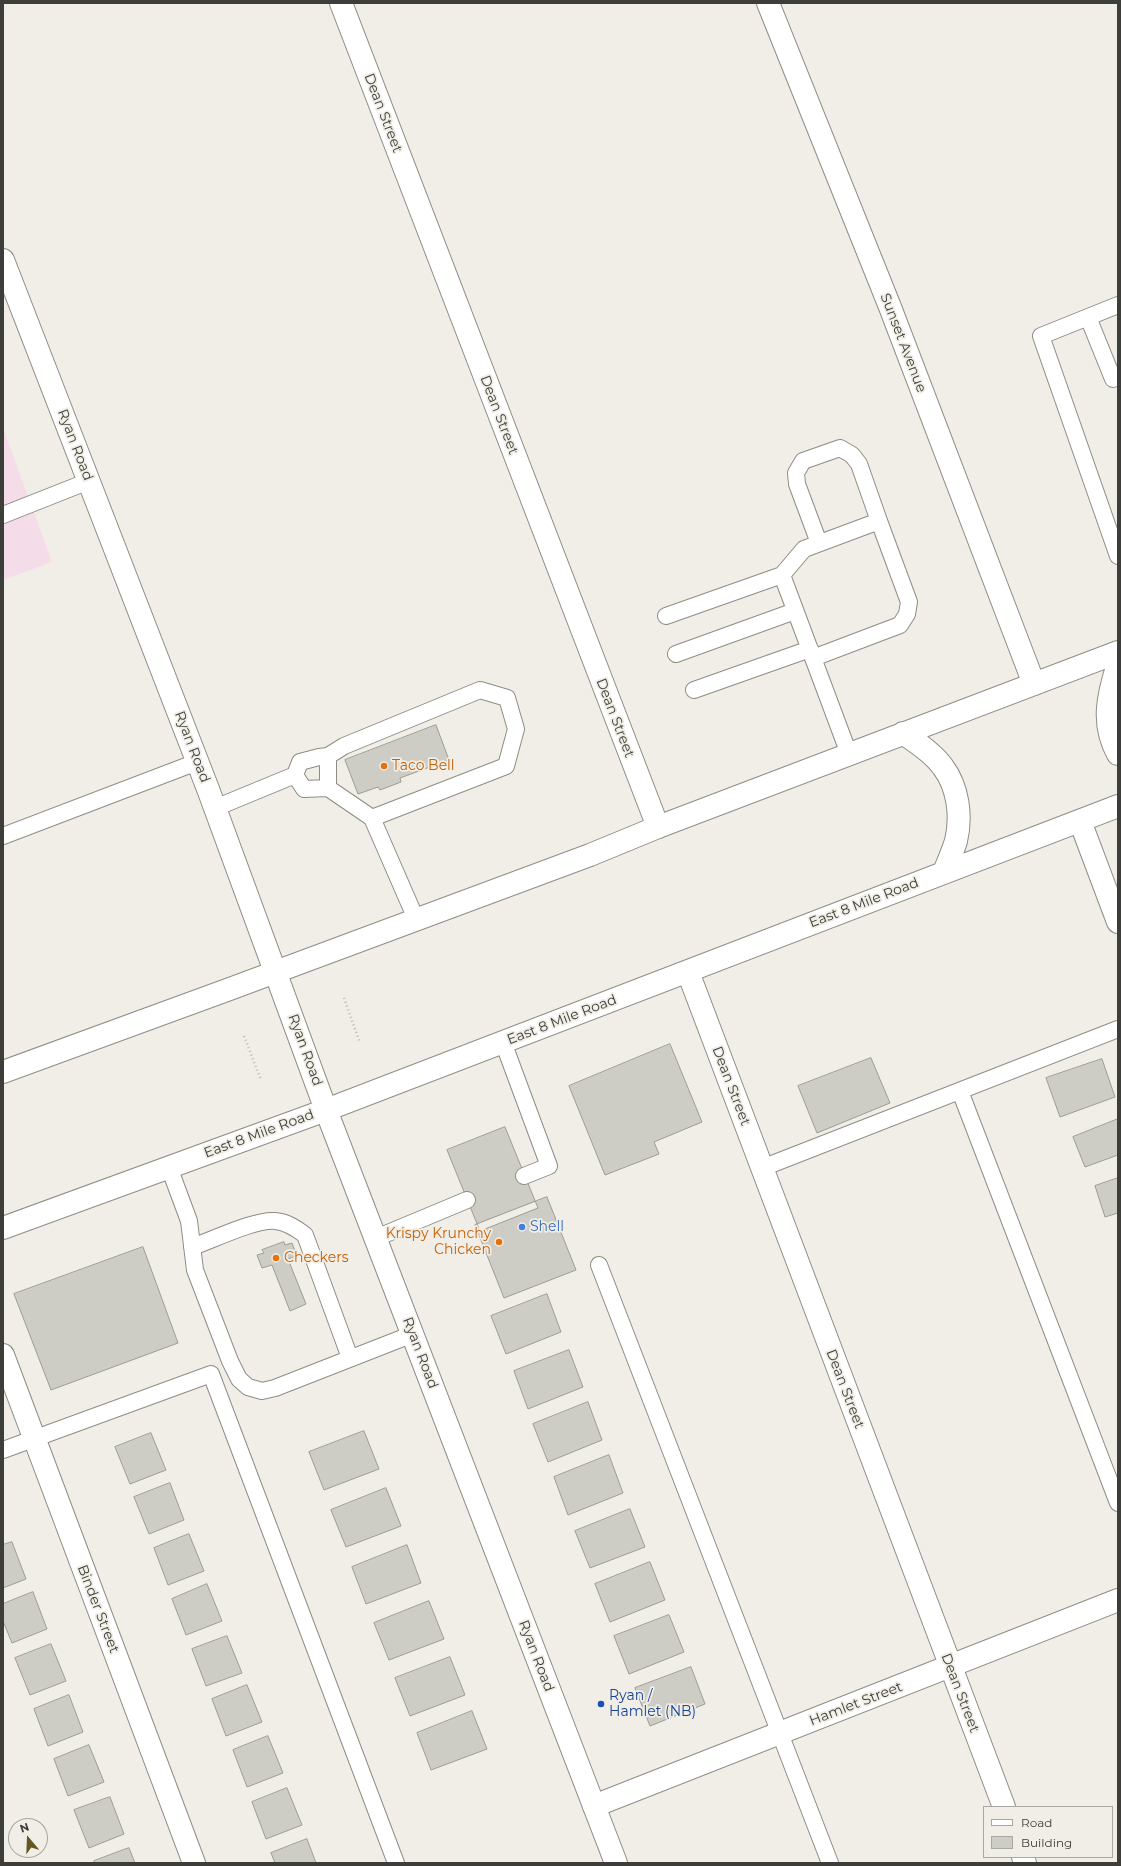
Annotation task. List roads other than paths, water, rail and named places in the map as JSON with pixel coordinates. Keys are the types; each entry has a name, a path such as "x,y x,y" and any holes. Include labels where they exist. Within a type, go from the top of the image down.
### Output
{"main road":[{"name":"Dean Street","path":"341,3 658,827"},
{"name":"Sunset Avenue","path":"768,3 890,307 1034,684"},
{"name":"Ryan Road","path":"3,260 215,808 326,1110 616,1863"},
{"path":"3,1072 590,855 658,827 1118,652"},
{"path":"1118,664 1110,688 1106,710 1112,745 1118,754"},
{"path":"903,733 929,752 943,766 952,782 957,800 958,819 956,841 944,872"},
{"name":"East 8 Mile Road","path":"3,1228 326,1110 1118,806"},
{"path":"1080,821 1118,922"},
{"name":"Dean Street","path":"688,972 1004,1806"},
{"name":"Binder Street","path":"3,1355 194,1863"},
{"name":"Hamlet Street","path":"594,1806 1118,1600"}],"lane":[{"path":"1118,305 1041,336 1113,525 1118,556"},
{"path":"1088,317 1113,379"},
{"path":"694,690 900,625 907,614 909,602 859,464 852,455 840,448 802,461 796,473 797,484 819,543"},
{"path":"3,514 89,481"},
{"path":"666,616 782,575 804,549 879,521"},
{"path":"782,575 849,754"},
{"path":"676,654 795,611"},
{"path":"215,808 295,775 300,762 328,756 344,746 480,690 507,698 516,729 506,766 372,818"},
{"path":"328,756 328,788"},
{"path":"3,836 197,762"},
{"path":"295,775 304,789 328,788 372,818 416,920"},
{"path":"762,1168 1118,1029"},
{"path":"503,1042 549,1166 524,1176"},
{"path":"960,1091 1118,1503"},
{"path":"170,1167 189,1222 195,1270 230,1361 240,1379 248,1387 262,1391 275,1388 413,1334"},
{"path":"376,1238 468,1200"},
{"path":"192,1247 258,1223 275,1221 292,1225 305,1235 350,1358"},
{"path":"599,1266 781,1733 830,1863"},
{"path":"3,1450 211,1374 396,1863"}],"place":[{"name":"Taco Bell","path":"384,766"},
{"name":"Shell","path":"522,1227"},
{"name":"Krispy Krunchy Chicken","path":"499,1242"},
{"name":"Checkers","path":"276,1258"},
{"name":"Ryan / Hamlet (NB)","path":"601,1704"}]}
